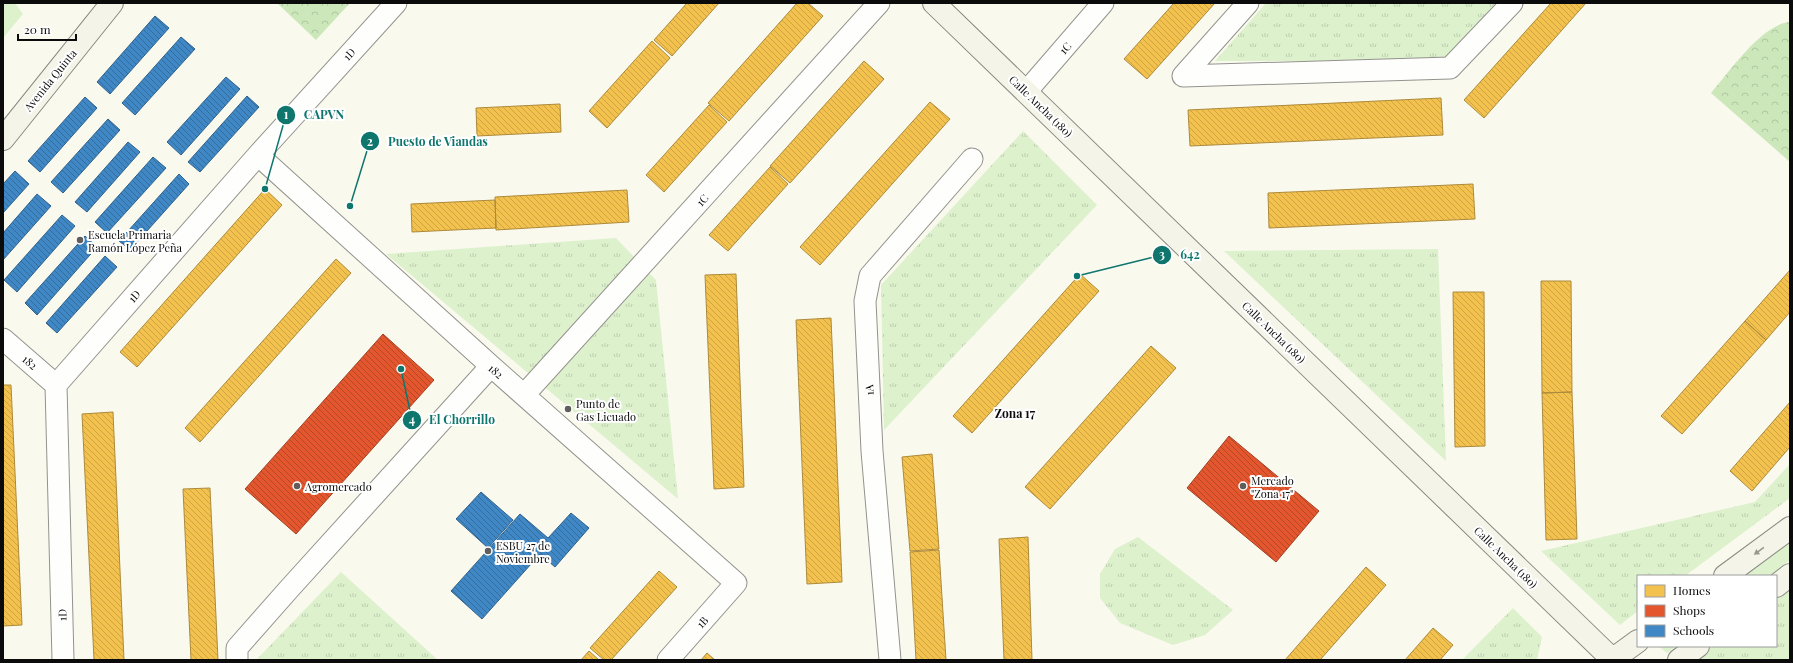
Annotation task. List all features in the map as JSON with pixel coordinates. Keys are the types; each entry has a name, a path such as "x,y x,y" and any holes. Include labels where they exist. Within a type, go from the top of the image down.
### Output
{"street":[{"name":"Avenida Quinta","path":"3,139 112,3"},
{"name":"1D","path":"63,660 56,385 258,154 396,3"},
{"name":"1C","path":"524,395 879,3"},
{"name":"Calle Ancha (180)","path":"934,3 1613,660"},
{"name":"1C","path":"1026,92 1103,3"},
{"path":"1248,3 1183,76 1450,68 1512,3"},
{"name":"182","path":"258,154 491,366 736,583"},
{"name":"1A","path":"890,660 872,451 865,301 870,276 972,159"},
{"name":"182","path":"3,339 56,385"},
{"path":"238,660 237,648 491,366"},
{"path":"1726,575 1790,528"},
{"path":"1777,585 1790,575"},
{"name":"1B","path":"668,660 736,583"},
{"path":"1613,660 1637,642"},
{"path":"1679,660 1697,647"}],"green space":[{"path":"3,3 15,3 23,14 3,38"},
{"path":"277,3 350,3 316,40"},
{"path":"1266,3 1496,3 1445,61 1215,61"},
{"path":"1790,22 1790,162 1711,93 1757,40 1768,31 1779,25"},
{"path":"1023,131 1097,205 884,430 881,285"},
{"path":"616,238 656,280 678,499 386,254"},
{"path":"1438,249 1446,461 1224,251"},
{"path":"1790,464 1790,498 1686,575 1637,575 1637,612 1620,625 1541,551 1755,502"},
{"path":"1138,537 1233,610 1205,635 1173,645 1120,623 1100,598 1100,574 1115,549"},
{"path":"1790,541 1790,560 1770,575 1744,575"},
{"path":"341,572 438,660 256,660"},
{"path":"1790,586 1790,660 1691,660 1709,647 1777,647 1777,595"},
{"path":"1513,608 1542,637 1537,660 1462,660"},
{"path":"1659,647 1676,647 1667,653"}],"building: Homes":[{"path":"687,3 719,3 672,56 654,40"},
{"path":"797,3 808,3 823,16 729,121 708,103"},
{"path":"1174,3 1215,3 1147,79 1124,59"},
{"path":"1551,3 1586,3 1484,118 1464,100"},
{"path":"652,41 670,58 607,128 589,111"},
{"path":"864,61 884,79 790,183 770,166"},
{"path":"1441,98 1443,135 1190,146 1188,110"},
{"path":"930,102 950,119 820,265 800,247"},
{"path":"560,104 561,132 477,136 476,108"},
{"path":"709,105 727,122 664,192 646,175"},
{"path":"770,167 788,184 728,251 709,235"},
{"path":"1473,184 1475,219 1269,228 1268,193"},
{"path":"265,189 282,205 137,367 120,352"},
{"path":"627,190 629,222 496,230 495,197"},
{"path":"495,200 496,228 412,232 411,204"},
{"path":"336,259 351,273 200,442 185,428"},
{"path":"1790,270 1790,312 1766,340 1745,321"},
{"path":"736,274 744,487 714,489 705,275"},
{"path":"1080,274 1099,291 972,433 953,416"},
{"path":"1541,281 1571,281 1572,392 1542,393"},
{"path":"1453,292 1484,292 1485,446 1455,447"},
{"path":"831,318 842,582 807,584 796,320"},
{"path":"1745,321 1766,340 1682,434 1661,416"},
{"path":"1151,346 1176,368 1050,509 1025,487"},
{"path":"3,385 11,385 22,625 3,626"},
{"path":"1572,392 1577,539 1546,540 1542,393"},
{"path":"1790,402 1790,447 1752,491 1730,471"},
{"path":"113,412 124,660 94,660 82,414"},
{"path":"932,454 939,549 910,551 902,457"},
{"path":"210,488 218,660 191,660 183,489"},
{"path":"1028,537 1032,660 1004,660 999,539"},
{"path":"939,550 946,660 916,660 910,552"},
{"path":"1366,567 1386,585 1320,660 1285,660"},
{"path":"659,571 677,587 611,660 604,660 590,648"},
{"path":"1433,628 1453,645 1440,660 1405,660"},
{"path":"589,651 599,660 581,660"},
{"path":"707,653 715,660 701,660"}],"building: Shops":[{"path":"383,334 434,380 296,534 245,489"},
{"path":"1229,436 1319,511 1276,562 1187,488"}],"building: Schools":[{"path":"155,16 169,28 110,94 97,82"},
{"path":"181,37 195,49 135,115 122,103"},
{"path":"226,77 240,89 181,155 167,142"},
{"path":"247,96 259,107 200,172 188,162"},
{"path":"85,97 97,108 40,172 28,161"},
{"path":"108,119 120,130 63,193 51,182"},
{"path":"128,142 140,152 87,212 75,202"},
{"path":"153,157 166,168 107,233 95,222"},
{"path":"15,171 29,184 3,213 3,184"},
{"path":"179,174 189,184 130,250 119,241"},
{"path":"37,194 51,206 3,260 3,233"},
{"path":"62,215 75,226 17,292 4,280"},
{"path":"85,236 97,247 37,315 25,303"},
{"path":"105,256 117,267 57,333 46,323"},
{"path":"481,492 513,520 488,548 456,519"},
{"path":"571,513 589,528 555,567 540,554 482,619 451,591 520,514 548,538"}],"place":[{"name":"CAPVN","path":"265,189"},
{"name":"Puesto de Viandas","path":"350,206"},
{"name":"Escuela Primaria Ramón López Peña","path":"80,240"},
{"name":"642","path":"1077,276"},
{"name":"El Chorrillo","path":"401,369"},
{"name":"Punto de Gas Licuado","path":"568,409"},
{"name":"Agromercado","path":"297,486"},
{"name":"Mercado \"Zona 17\"","path":"1243,486"},
{"name":"ESBU 27 de Noviembre","path":"488,551"}],"district":[{"name":"Zona 17","path":"1015,413"}]}
